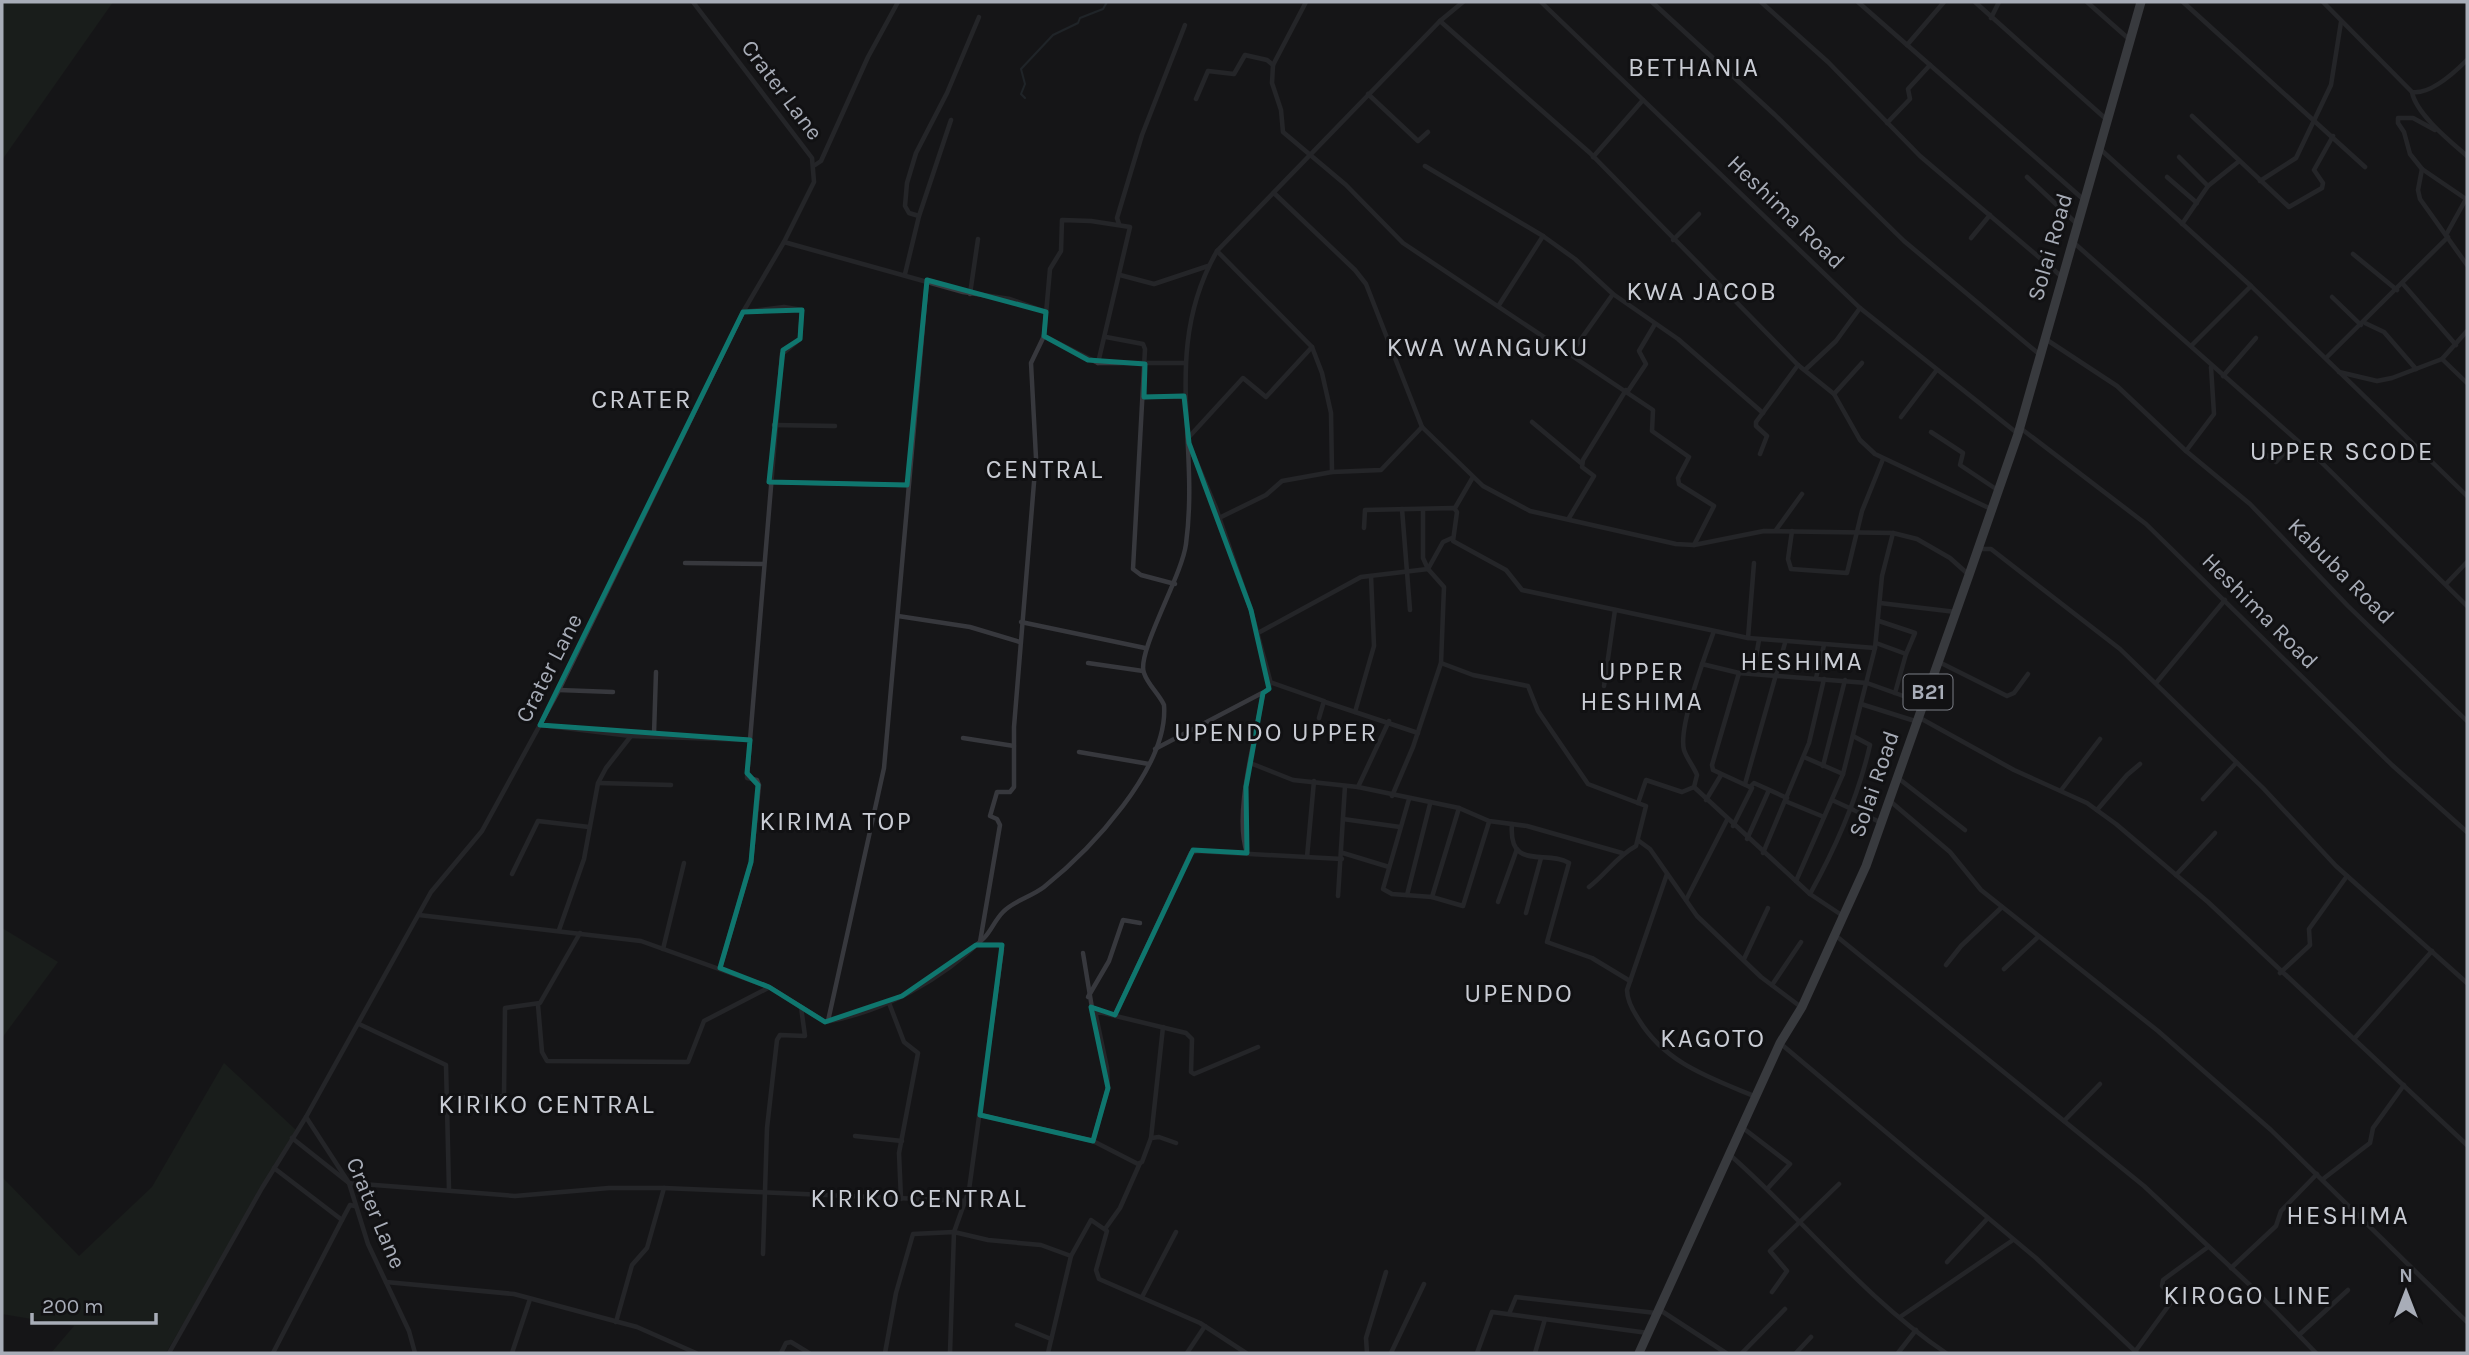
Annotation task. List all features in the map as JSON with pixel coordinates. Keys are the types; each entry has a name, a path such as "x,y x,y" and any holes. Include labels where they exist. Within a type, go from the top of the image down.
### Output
{"highway":[{"name":"Solai Road","path":"1639,1353 1780,1043 1802,1007 1835,936 1891,802 2018,430 2141,2"}],"street":[{"name":"Crater Lane","path":"415,1353 409,1331 372,1254 349,1183 306,1117 439,881 482,831 540,725 743,312 784,242 814,182 815,165 693,2"},
{"path":"815,165 821,161 867,57 898,2"},
{"path":"1306,2 1273,65 1272,83 1283,132 1311,153 1403,243 1653,410 1652,430 1689,457 1678,478 1679,484 1714,506 1694,545"},
{"path":"419,915 627,938 769,987 820,1020 828,1021 889,1003 921,986 978,943 1003,912 1037,892 1088,846 1125,804 1155,749 1164,705 1143,671 1145,648 1175,584 1186,544 1189,440 1184,396 1184,363 1196,295 1209,265 1217,251 1275,194 1311,153 1440,21 1463,2"},
{"name":"Heshima Road","path":"1541,2 1860,309 1936,371 2123,505 2225,600 2392,765 2467,832"},
{"path":"1652,2 1775,115 1904,240 2040,355"},
{"path":"1761,2 1828,62 1920,156 2062,277"},
{"path":"1858,2 2084,200"},
{"path":"1907,45 1944,2"},
{"path":"1975,2 2107,120"},
{"path":"1991,18 1999,2"},
{"path":"2087,2 2131,41"},
{"path":"2183,2 2365,167"},
{"path":"2323,2 2412,92 2427,122 2467,156"},
{"path":"919,216 909,213 905,206 911,167 979,17"},
{"path":"1440,21 1593,157 1798,365 1834,394 1864,445 1883,459 1990,509"},
{"path":"2260,181 2297,158 2332,80 2342,21"},
{"path":"1119,224 1117,218 1142,135 1185,25"},
{"path":"1196,99 1208,71 1234,74 1245,55 1267,60 1273,65"},
{"path":"2412,92 2418,93 2435,85 2467,60"},
{"path":"1888,123 1910,99 1908,89 1930,65"},
{"path":"1368,94 1418,141 1428,132"},
{"path":"1593,157 1643,100"},
{"path":"2192,116 2289,207 2324,185 2314,170 2333,136"},
{"path":"2326,358 2403,284 2447,236 2467,198 2422,169 2410,154 2398,118 2427,122"},
{"path":"905,274 919,216 951,120"},
{"path":"2099,148 2251,286 2467,496"},
{"path":"2179,157 2208,186"},
{"path":"2182,224 2208,186 2238,162"},
{"path":"1425,166 1543,236 1576,259 1613,294 1678,339 1763,413"},
{"path":"2422,169 2419,196 2467,265"},
{"path":"2027,177 2077,224"},
{"path":"2166,177 2197,203"},
{"path":"1275,194 1355,270 1366,284 1422,427 1473,477 1498,495 1530,511 1629,534 1694,545 1745,533 1776,531 1893,533 1917,539 1950,558 1969,575"},
{"path":"1673,240 1699,214"},
{"path":"1971,238 1990,215"},
{"path":"978,943 1000,825 997,819 990,816 990,811 998,792 1013,791 1021,622 1035,458 1031,363 1044,336 1050,269 1062,251 1062,220 1127,225 1130,230 1098,363"},
{"path":"1499,305 1543,236"},
{"path":"970,294 978,239"},
{"path":"784,242 970,294 1010,299 1046,312"},
{"path":"2073,242 2296,440 2467,606"},
{"path":"1217,251 1312,347 1322,373 1331,413 1332,472"},
{"path":"2353,254 2397,290"},
{"path":"1120,274 1154,284 1209,265"},
{"path":"828,1021 884,768 906,529 906,485 927,280"},
{"path":"2403,284 2456,345"},
{"path":"2191,346 2251,286"},
{"path":"1571,353 1613,294"},
{"path":"2332,297 2363,324 2384,332 2416,369"},
{"path":"720,968 751,862 759,785 757,780 747,778 774,425 782,354 800,339 802,310 784,307 743,312"},
{"path":"1805,370 1836,341 1860,309"},
{"path":"1581,463 1646,364 1639,351 1655,324"},
{"path":"2338,372 2377,381 2416,369 2442,359 2467,331"},
{"path":"1044,336 1098,363 1184,363"},
{"path":"1106,337 1143,344 1144,397 1132,564 1138,573 1175,584"},
{"path":"2223,376 2256,338"},
{"name":"Kabuba Road","path":"2045,339 2116,386 2264,517 2348,606 2467,721"},
{"path":"1189,440 1243,378 1266,397 1312,347"},
{"path":"2442,359 2467,383"},
{"path":"1834,394 1862,363"},
{"path":"1760,454 1768,438 1756,426 1798,365"},
{"path":"2186,450 2214,414 2211,366"},
{"path":"1901,418 1936,371"},
{"path":"1144,397 1184,396"},
{"path":"1532,422 1594,475 1569,518"},
{"path":"774,425 835,426"},
{"path":"1219,518 1266,495 1282,481 1332,472 1382,470 1422,427"},
{"path":"1931,432 1964,453 1959,464 1969,474 1996,489"},
{"path":"1155,749 1263,693 1269,689 1270,682 1258,633 1189,440"},
{"path":"2261,450 2276,462 2296,440"},
{"path":"1792,531 1788,559 1791,569 1843,575 1849,569 1856,532 1883,459"},
{"path":"1452,538 1455,508 1473,477"},
{"path":"769,482 906,485"},
{"path":"1776,531 1802,494"},
{"path":"1364,528 1365,510 1455,508"},
{"path":"1402,509 1410,610"},
{"path":"1392,796 1418,733 1441,663 1444,587 1423,558 1423,509"},
{"path":"1796,881 1843,774 1876,646 1882,576 1893,533"},
{"path":"1429,569 1443,542 1452,538"},
{"path":"1452,538 1506,570 1522,590 1759,640 1876,646 1906,654"},
{"path":"1977,553 1982,548 1991,549 2083,617 2156,683 2347,876 2467,983"},
{"path":"2446,584 2467,562"},
{"path":"685,564 764,564"},
{"path":"1748,638 1754,564"},
{"path":"1258,633 1351,582 1371,576 1429,569"},
{"path":"1355,712 1374,646 1371,576"},
{"path":"2156,683 2225,600"},
{"path":"1880,603 1956,612"},
{"path":"1604,685 1615,610"},
{"path":"898,615 970,627 1020,642"},
{"path":"1879,621 1916,633 1906,654 1895,693"},
{"path":"1021,622 1145,648"},
{"path":"1694,787 1697,775 1685,753 1684,741 1702,664 1714,631"},
{"path":"1753,673 1759,640"},
{"path":"1745,784 1785,643"},
{"path":"1816,678 1824,645"},
{"path":"1938,662 2007,696 2014,692 2028,674"},
{"path":"1088,663 1143,671"},
{"path":"1441,663 1473,675 1528,686 1538,711 1588,784 1646,806 1639,841 1622,853 1604,876 1589,887"},
{"path":"1702,664 1739,673 1867,683 1924,703"},
{"path":"654,734 656,672"},
{"path":"1739,673 1712,765 1713,770 1721,775 1751,786"},
{"path":"1762,853 1804,757 1824,679"},
{"path":"1823,766 1845,680"},
{"path":"1270,682 1418,733"},
{"path":"559,690 613,692"},
{"path":"1247,853 1243,841 1250,763 1263,693"},
{"path":"1319,718 1325,702"},
{"path":"1861,704 1918,719 2014,770 2062,789 2097,810 2176,875 2467,1145"},
{"path":"1359,787 1389,721"},
{"path":"540,725 631,736 654,734 750,740"},
{"path":"559,930 584,859 598,783 631,736"},
{"path":"1811,894 1851,808 1870,745 1853,736"},
{"path":"963,738 1014,746"},
{"path":"2062,789 2100,739"},
{"path":"1079,752 1149,764"},
{"path":"1804,757 1843,774"},
{"path":"1250,763 1293,780 1359,787 1459,808 1489,821 1573,838 1622,853"},
{"path":"2203,799 2236,763"},
{"path":"2097,810 2140,764"},
{"path":"1706,800 1721,775"},
{"path":"1898,778 1965,830"},
{"path":"1638,803 1646,780 1682,792 1694,787"},
{"path":"1307,857 1314,781"},
{"path":"598,783 671,785"},
{"path":"1733,826 1754,783 1824,817"},
{"path":"1338,896 1343,856 1345,786"},
{"path":"1694,787 1762,853 1811,894 1844,916"},
{"path":"1747,839 1769,790"},
{"path":"1409,799 1383,889 1392,894 1432,897 1463,906 1489,821"},
{"path":"1832,800 1882,823"},
{"path":"1891,802 1950,852 1981,890 2201,1067 2323,1179 2467,1322"},
{"path":"1407,895 1430,804"},
{"path":"1432,897 1459,808"},
{"path":"1343,819 1400,827"},
{"path":"1685,901 1727,820"},
{"path":"512,874 538,821 589,827"},
{"path":"1513,824 1511,837 1517,849 1528,856 1569,863 1547,942 1592,958 1630,982"},
{"path":"2176,875 2215,833"},
{"path":"1639,841 1650,849 1697,916 1772,985 1802,1007"},
{"path":"1498,902 1517,849"},
{"path":"1115,1015 1191,853 1197,850 1307,857 1343,856 1389,867"},
{"path":"1526,913 1541,858"},
{"path":"663,949 684,863"},
{"path":"1667,874 1627,990 1630,1003 1652,1041 1674,1060 1757,1097"},
{"path":"2280,973 2310,945 2309,929 2328,908 2347,876"},
{"path":"1947,965 1961,946 2002,907"},
{"path":"1744,959 1768,908"},
{"path":"1088,997 1110,961 1123,920 1140,923"},
{"path":"580,933 538,1005 542,1052 547,1061 688,1062 704,1021 769,987"},
{"path":"1835,936 2144,1186 2316,1353"},
{"path":"2004,969 2038,937"},
{"path":"1772,985 1801,942"},
{"path":"950,1353 954,1232 967,1200 1002,949 999,945 978,943"},
{"path":"2354,1039 2432,951"},
{"path":"1083,953 1088,997 1107,1068 1108,1088 1093,1141"},
{"path":"889,1003 904,1042 918,1053 898,1167 901,1199"},
{"path":"448,1098 505,1096 505,1008 538,1005"},
{"path":"763,1254 764,1193 777,1037 805,1036 801,1007"},
{"path":"1093,1014 1098,1010 1190,1035 1191,1072 1194,1074 1258,1047"},
{"path":"359,1024 446,1066 446,1169 449,1190"},
{"path":"1163,1027 1151,1138 1120,1208 1105,1229 1107,1240 1096,1276 1205,1326 1246,1353"},
{"path":"1780,1043 2013,1240 2135,1353 2172,1301 2171,1294 2162,1286 2163,1280 2208,1247"},
{"path":"2064,1121 2100,1084"},
{"path":"2323,1179 2370,1143 2373,1128 2404,1085"},
{"path":"980,1115 1093,1141 1140,1163"},
{"path":"169,1353 306,1117"},
{"path":"1743,1128 1790,1164 1768,1188"},
{"path":"855,1136 902,1141"},
{"path":"1151,1138 1159,1137 1176,1143"},
{"path":"292,1138 349,1183 515,1196 609,1188 664,1188 967,1200"},
{"path":"1729,1154 1768,1188 1798,1222 1900,1317 1946,1353"},
{"path":"274,1168 342,1220"},
{"path":"2231,1268 2278,1223 2281,1211 2317,1174"},
{"path":"1772,1292 1787,1271 1770,1251 1839,1184"},
{"path":"616,1322 632,1265 647,1248 664,1188"},
{"path":"273,1353 349,1205 355,1206"},
{"path":"1947,1262 1987,1219"},
{"path":"1048,1353 1071,1256 1091,1220 1105,1229"},
{"path":"1142,1297 1177,1231"},
{"path":"885,1353 913,1234 954,1232 988,1240 1041,1245 1071,1256"},
{"path":"1900,1317 2013,1240"},
{"path":"1367,1353 1366,1338 1387,1272"},
{"path":"386,1282 514,1294 616,1322 665,1338 696,1353"},
{"path":"1391,1353 1424,1284"},
{"path":"2299,1335 2348,1290"},
{"path":"1509,1314 1516,1297 1658,1311 1726,1353"},
{"path":"512,1353 530,1299"},
{"path":"1742,1353 1785,1309"},
{"path":"1477,1353 1490,1314 1509,1314 1648,1333"},
{"path":"1535,1353 1545,1319"},
{"path":"1017,1325 1051,1339"},
{"path":"1187,1353 1205,1326"},
{"path":"1898,1353 1916,1330"},
{"path":"1796,1353 1811,1337"},
{"path":"781,1353 786,1343 791,1342 809,1353"}],"highlighted area":[{"path":"927,280 1046,312 1044,336 1088,360 1145,364 1144,397 1184,396 1189,443 1251,610 1269,689 1263,693 1246,787 1247,853 1193,850 1115,1015 1091,1007 1108,1088 1093,1141 980,1115 1002,945 976,945 902,996 825,1022 769,987 720,968 751,862 758,785 747,773 750,740 540,725 743,312 802,310 800,339 783,350 769,482 907,485"}],"shaded area":[{"path":"2,2 113,2 2,160"},
{"path":"2,928 58,962 2,1038"},
{"path":"224,1063 296,1130 166,1353 51,1353 74,1326 2,1314 2,1177 79,1256 152,1187"}],"waterway":[{"path":"1025,98 1021,94 1025,84 1021,69 1053,35 1078,23 1080,18 1103,9 1107,2"}],"district":[{"name":"BETHANIA","path":"1694,67"},
{"name":"KWA JACOB","path":"1702,291"},
{"name":"KWA WANGUKU","path":"1488,347"},
{"name":"CRATER","path":"642,399"},
{"name":"UPPER SCODE","path":"2342,451"},
{"name":"CENTRAL","path":"1045,469"},
{"name":"HESHIMA","path":"1802,661"},
{"name":"UPPER HESHIMA","path":"1642,686"},
{"name":"UPENDO UPPER","path":"1276,732"},
{"name":"KIRIMA TOP","path":"836,821"},
{"name":"UPENDO","path":"1519,993"},
{"name":"KAGOTO","path":"1713,1038"},
{"name":"KIRIKO CENTRAL","path":"547,1104"},
{"name":"KIRIKO CENTRAL","path":"919,1198"},
{"name":"HESHIMA","path":"2348,1215"},
{"name":"KIROGO LINE","path":"2248,1295"}]}
